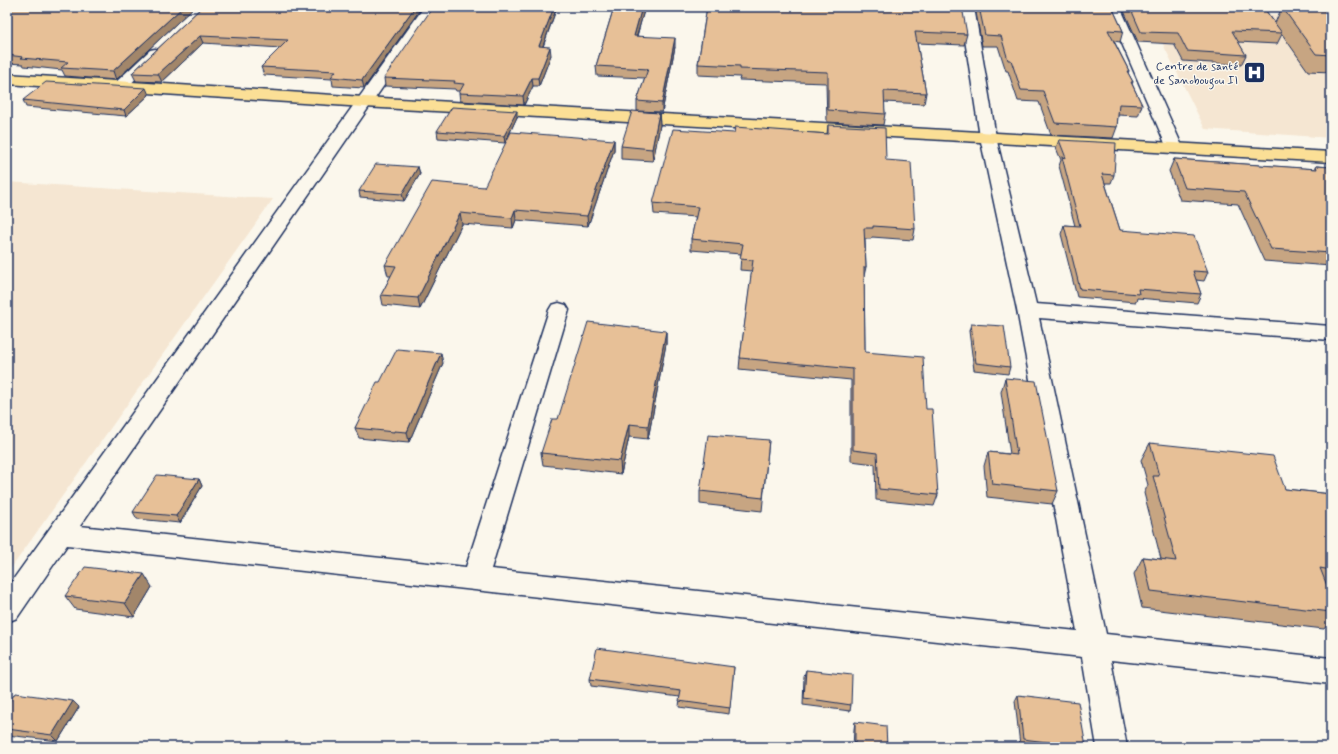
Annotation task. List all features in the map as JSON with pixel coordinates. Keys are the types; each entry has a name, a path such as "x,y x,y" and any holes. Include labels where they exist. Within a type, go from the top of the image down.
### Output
{"main road":[{"path":"7,79 364,102 1331,157"}],"street":[{"path":"7,610 431,7"},
{"path":"967,7 988,137 1027,310 1094,646 1112,747"},
{"path":"1115,7 1115,11 1175,148"},
{"path":"120,86 165,44"},
{"path":"475,579 559,310"},
{"path":"1027,310 1331,333"},
{"path":"60,534 1331,671"}],"shaded area":[{"name":"Centre de santé de Sanobougou II","path":"1145,8 1331,17 1331,138 1205,129"},
{"path":"7,182 273,199 7,574"}],"building":[{"path":"7,7 183,7 113,71 61,68 68,62 21,58 23,57 7,55"},
{"path":"202,7 415,7 362,80 331,77 336,71 261,67 288,40 200,36 158,74 132,73"},
{"path":"433,7 554,7 539,46 550,47 538,78 532,78 523,96 459,93 464,84 454,83 455,81 384,78"},
{"path":"614,7 642,7 634,36 675,38 662,103 637,101 648,69 596,66"},
{"path":"707,7 962,7 967,34 915,32 926,93 884,91 885,114 828,110 828,72 740,69 740,66 698,64"},
{"path":"979,7 1112,7 1123,31 1108,30 1129,71 1127,71 1133,82 1131,82 1142,105 1119,104 1117,127 1055,123 1043,91 1021,90 1011,60 1008,60 1001,36 985,35"},
{"path":"1130,7 1263,7 1282,33 1232,31 1246,55 1187,51 1178,33 1141,32"},
{"path":"1282,7 1331,10 1331,55 1316,54"},
{"path":"46,82 146,88 124,110 23,100"},
{"path":"452,107 517,111 504,136 437,131"},
{"path":"632,111 659,113 652,149 621,146"},
{"path":"828,125 885,128 886,160 911,162 915,229 873,226 873,228 864,228 866,267 864,267 865,352 923,357 926,409 932,409 938,495 879,489 877,453 853,450 853,369 740,358 753,260 740,259 743,244 691,239 698,207 653,203 673,129 734,133 735,127 828,134"},
{"path":"511,132 614,140 587,216 515,210 512,218 460,213 418,298 381,295 396,266 385,265 432,182 484,187"},
{"path":"1059,140 1116,143 1114,175 1102,174 1120,230 1194,236 1208,272 1193,271 1201,294 1138,289 1139,294 1080,289 1064,225 1080,226 1062,157 1066,158"},
{"path":"1174,159 1317,169 1316,166 1331,167 1331,253 1271,249 1244,192 1185,188"},
{"path":"376,164 418,167 402,194 359,191"},
{"path":"588,322 666,331 648,426 629,424 620,461 541,453 552,419 558,419"},
{"path":"971,324 1004,326 1010,367 976,363"},
{"path":"397,349 441,353 407,432 355,428 377,382 380,382"},
{"path":"1005,378 1036,381 1058,491 992,484 988,452 1017,455"},
{"path":"708,435 769,440 763,498 700,491"},
{"path":"1150,443 1273,456 1285,489 1331,494 1331,570 1320,568 1331,596 1331,612 1151,591 1143,557 1176,561 1153,476 1159,476"},
{"path":"157,475 199,479 176,516 133,512"},
{"path":"85,567 144,574 125,603 65,596"},
{"path":"597,648 734,667 730,708 679,701 681,691 590,679"},
{"path":"806,670 852,675 851,705 804,698"},
{"path":"15,693 73,701 52,735 7,729 7,706"},
{"path":"1018,695 1078,702 1086,747 1023,739"},
{"path":"855,722 886,726 887,747 855,747"}],"place":[{"name":"Centre de santé de Sanobougou II","path":"1254,73"}]}
